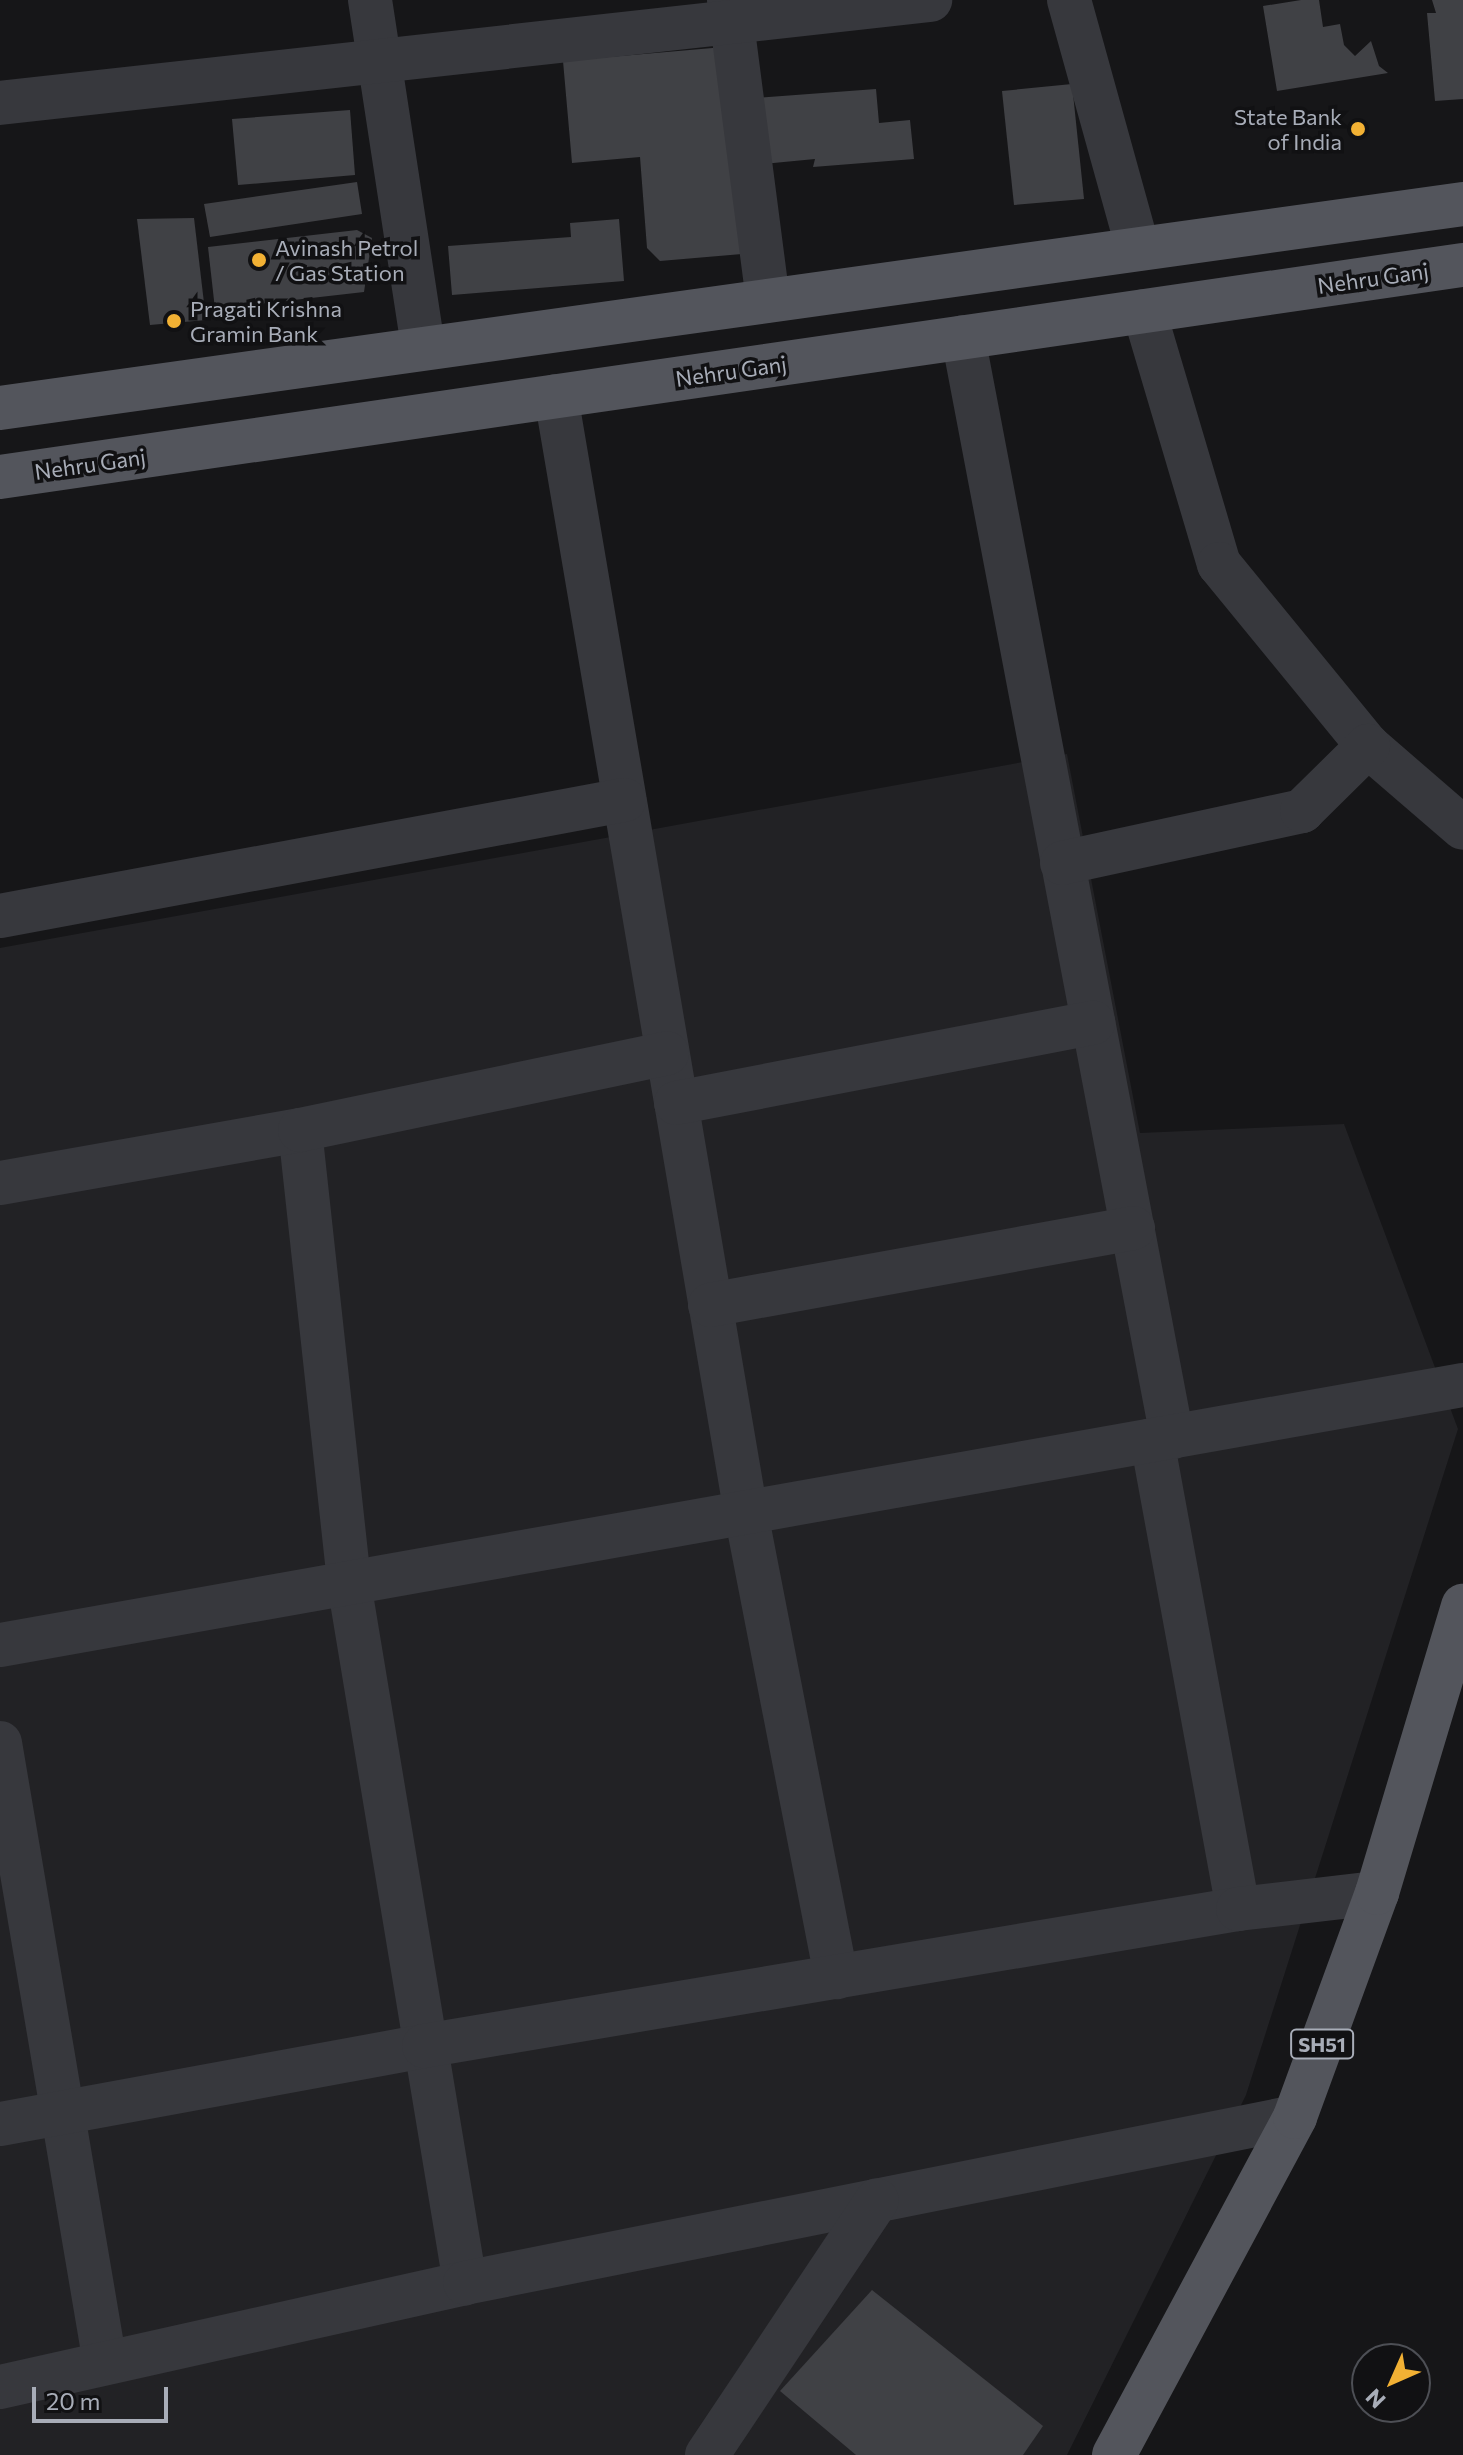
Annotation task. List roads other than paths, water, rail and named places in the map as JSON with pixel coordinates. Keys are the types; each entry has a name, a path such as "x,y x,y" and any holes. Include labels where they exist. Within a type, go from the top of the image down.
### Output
{"main road":[{"path":"0,408 1463,204"},
{"name":"Nehru Ganj","path":"0,477 1463,265"},
{"name":"SH51","path":"1114,2455 1295,2117 1377,1893 1463,1606"}],"street":[{"path":"370,0 423,347"},
{"path":"0,103 378,64 730,12 930,0"},
{"path":"1069,0 1138,249"},
{"path":"730,12 768,300"},
{"path":"1144,311 1219,564 1368,746 1463,828"},
{"path":"963,337 1133,1228 1162,1439 1238,1909"},
{"path":"556,396 746,1513 836,1977"},
{"path":"1062,863 1302,811 1368,746"},
{"path":"0,916 624,800"},
{"path":"676,1103 1093,1023"},
{"path":"0,1183 300,1130 667,1053"},
{"path":"300,1130 349,1583 465,2283"},
{"path":"710,1305 1133,1228"},
{"path":"0,1645 1463,1385"},
{"path":"0,1743 105,2363"},
{"path":"0,2124 424,2046 1238,1909 1377,1893"},
{"path":"0,2387 465,2283 1295,2117"},
{"path":"707,2455 877,2200"}],"place":[{"name":"State Bank of India","path":"1358,129"},
{"name":"Avinash Petrol / Gas Station","path":"259,260"},
{"name":"Pragati Krishna Gramin Bank","path":"174,321"}]}
